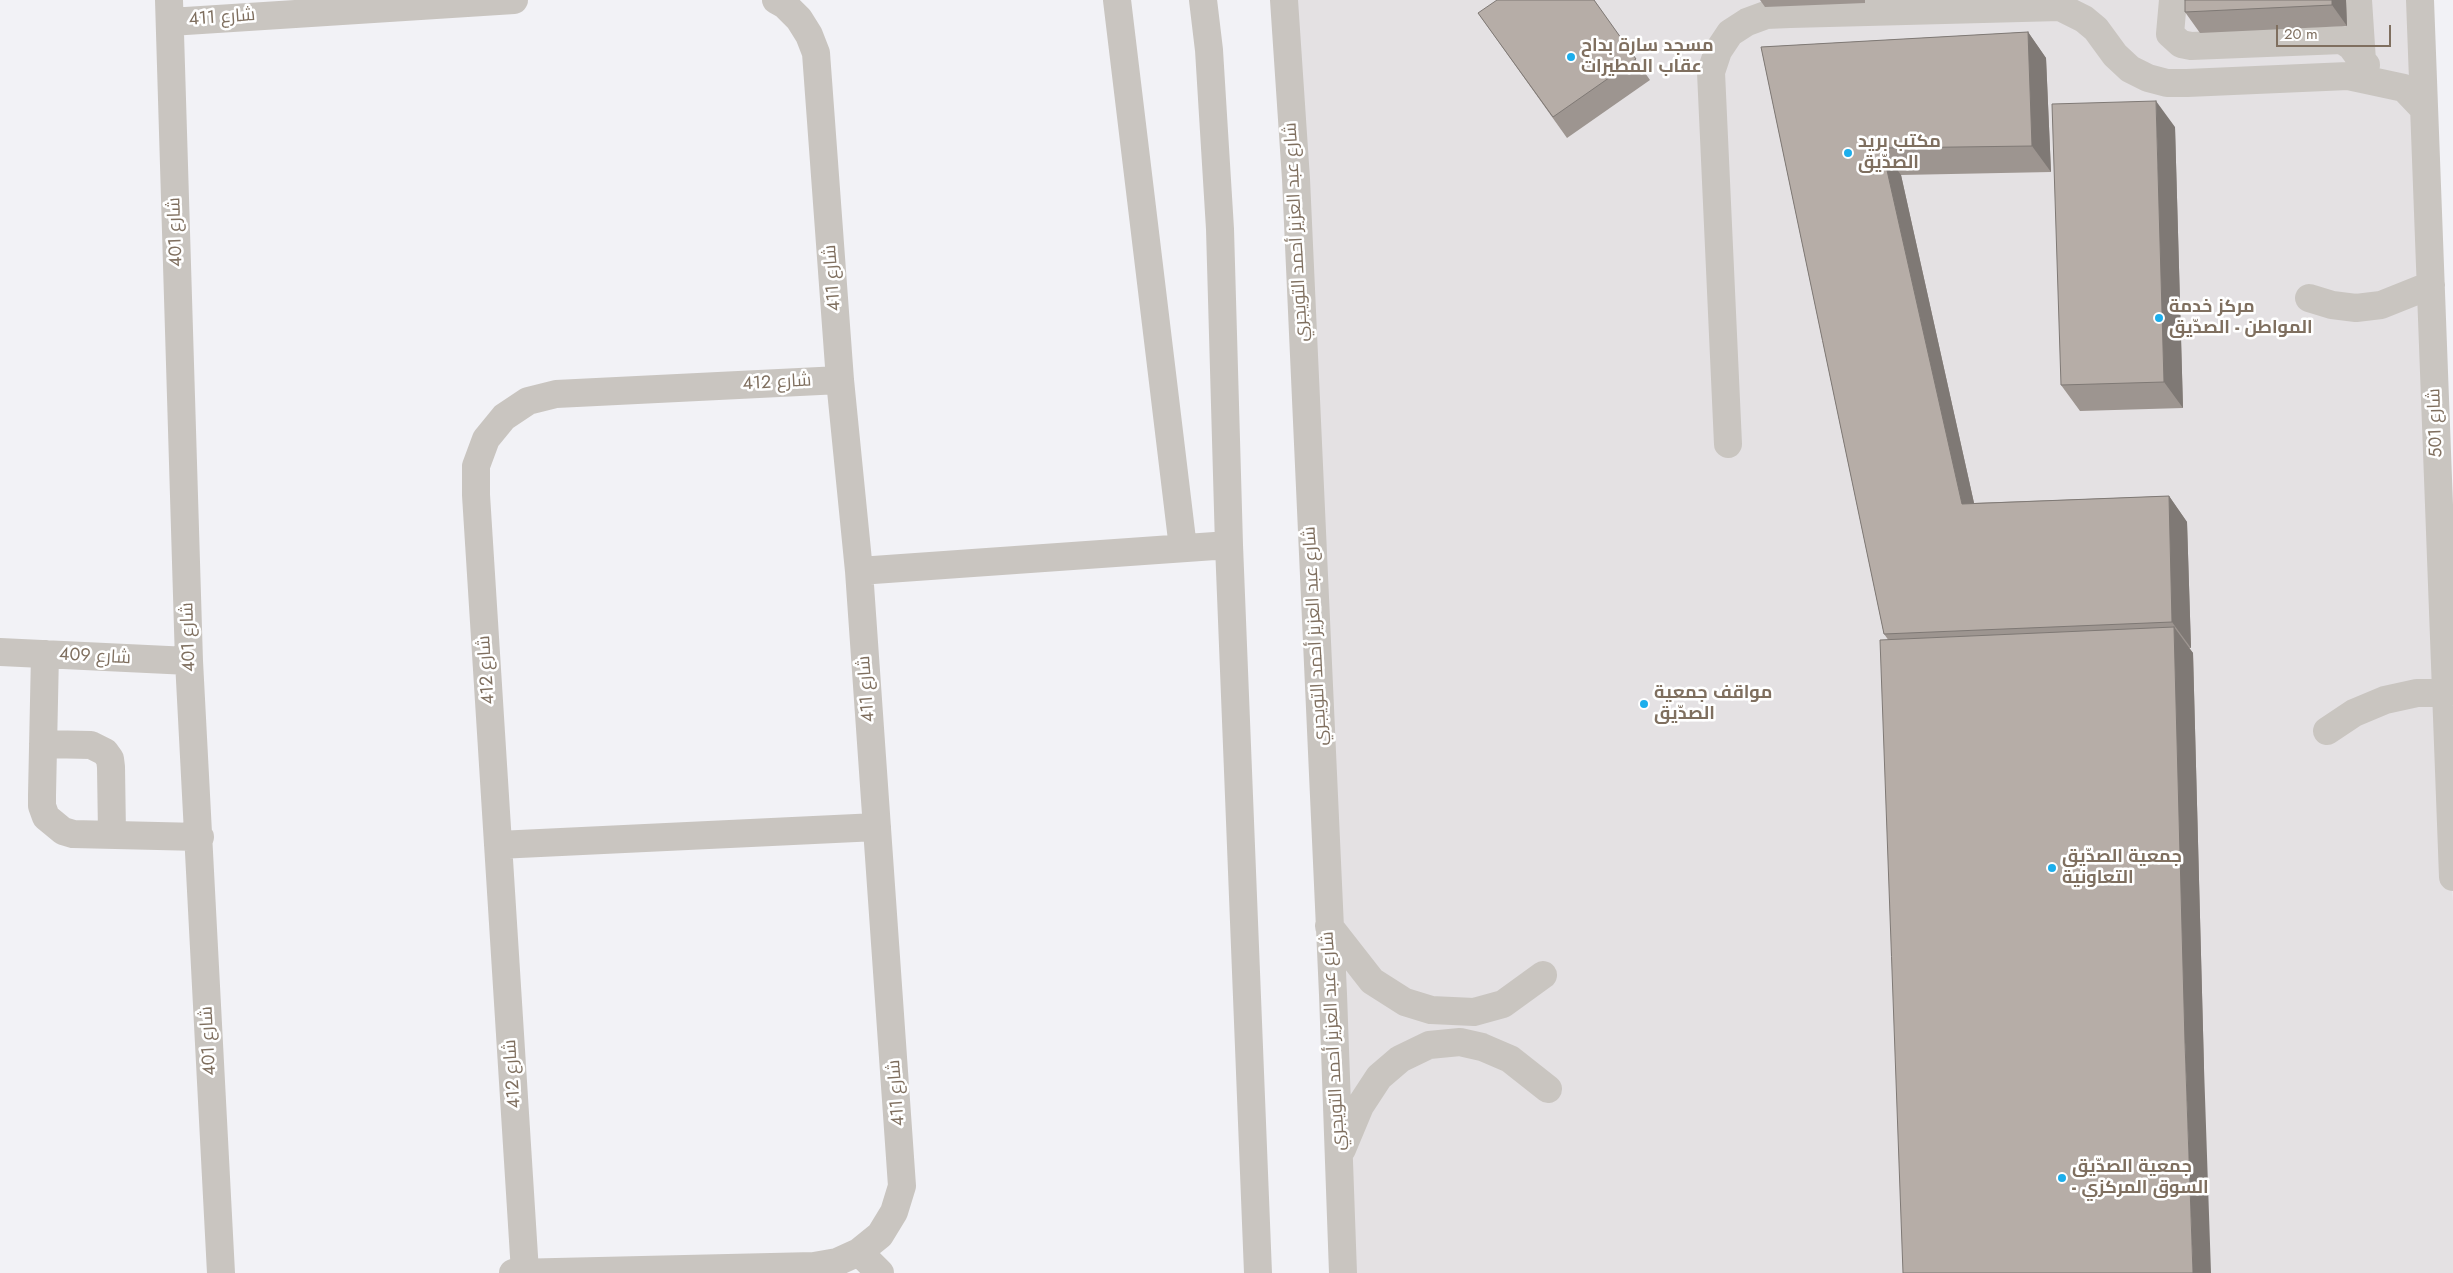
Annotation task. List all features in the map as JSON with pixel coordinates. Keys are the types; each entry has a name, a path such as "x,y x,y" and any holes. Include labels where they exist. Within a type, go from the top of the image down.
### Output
{"street":[{"name":"شارع 411","path":"170,11 514,0"},
{"path":"1117,0 1183,548"},
{"path":"1203,0 1209,50 1220,229 1229,545 1258,1273"},
{"path":"1285,13 1303,0"},
{"path":"2173,0 2170,34 2182,44 2342,40 2351,46 2380,82"},
{"path":"2358,0 2362,61"},
{"name":"شارع 501","path":"2420,0 2431,285 2446,495 2446,693 2453,877"},
{"name":"شارع 411","path":"519,1273 814,1266 837,1262 859,1252 880,1234 894,1212 902,1186 859,571 840,380 816,53 809,35 799,19 783,2"},
{"path":"1728,444 1711,72 1718,51 1730,33 1747,22 1766,15 1905,6 2060,7 2084,19 2096,29 2115,56 2130,69 2148,78 2167,83 2348,76 2404,88 2424,109"},
{"name":"شارع 401","path":"170,11 190,661 221,1273"},
{"name":"شارع عبد العزيز أحمد التويجري","path":"1285,13 1296,179 1343,1273"},
{"path":"2308,298 2332,305 2356,308 2380,305 2431,285"},
{"name":"شارع 412","path":"519,1273 498,845 476,495 476,466 486,439 504,417 528,401 556,394 840,380"},
{"path":"859,571 1229,545"},
{"name":"شارع 409","path":"0,652 190,661"},
{"path":"45,654 42,806 46,817 63,831 73,834 200,837"},
{"path":"2327,732 2354,713 2385,700 2417,693 2446,693"},
{"path":"43,744 91,745 99,747 106,752 110,759 111,767 112,834"},
{"path":"498,845 877,827"},
{"path":"1329,926 1372,981 1405,1002 1431,1010 1474,1012 1502,1004 1544,975"},
{"path":"1339,1155 1360,1106 1379,1077 1400,1059 1429,1045 1460,1042 1482,1047 1510,1060 1548,1089"},
{"path":"859,1252 880,1273"}],"shaded area":[{"name":"جمعية الصدّيق التعاونية","path":"1291,0 2419,0 2453,901 2453,1273 1343,1273"}],"building":[{"name":"مسجد سارة بداح عقاب المطيرات","path":"1497,0 1594,0 1636,59 1553,117 1478,13"},
{"path":"2185,0 2332,0 2332,5 2185,12"},
{"path":"2028,32 2032,146 1882,148 1962,504 2169,496 2172,622 1884,634 1761,47"},
{"path":"2156,101 2164,382 2061,385 2052,104"},
{"name":"جمعية الصدّيق التعاونية","path":"2174,627 2193,1273 1903,1273 1880,640"}],"place":[{"name":"مسجد سارة بداح عقاب المطيرات","path":"1571,57"},
{"name":"مكتب بريد الصدّيق","path":"1848,153"},
{"name":"مركز خدمة المواطن - الصدّيق","path":"2159,318"},
{"name":"مواقف جمعية الصدّيق","path":"1644,704"},
{"name":"جمعية الصدّيق التعاونية","path":"2052,868"},
{"name":"جمعية الصدّيق - السوق المركزي","path":"2062,1178"}]}
